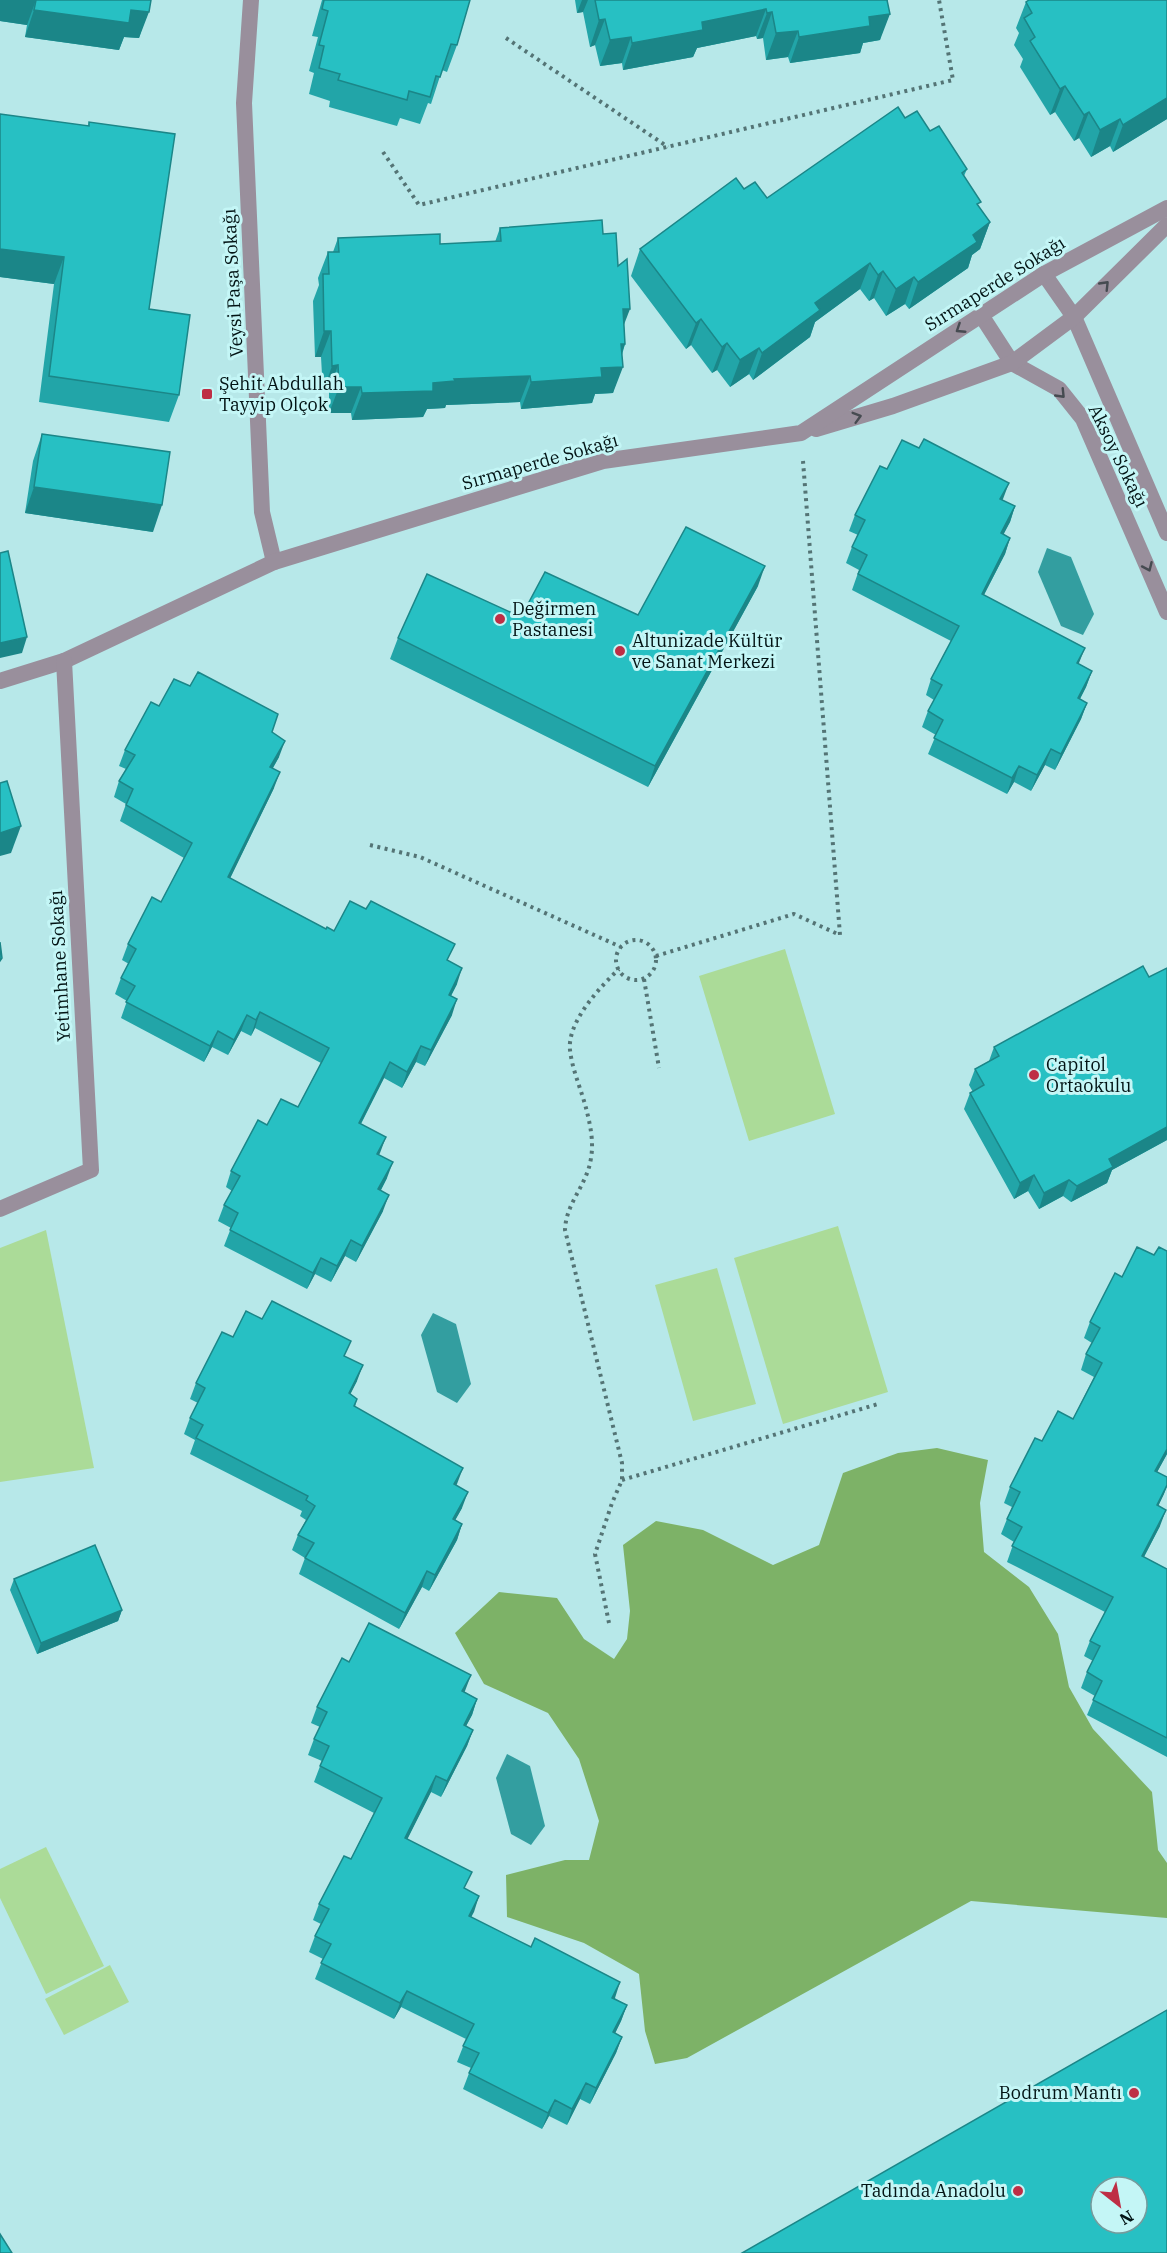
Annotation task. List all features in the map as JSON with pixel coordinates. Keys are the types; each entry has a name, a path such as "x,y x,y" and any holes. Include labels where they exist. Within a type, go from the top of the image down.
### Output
{"street":[{"name":"Veysi Paşa Sokağı","path":"251,0 244,103 262,512 274,562"},
{"name":"Sırmaperde Sokağı","path":"0,681 64,661 274,562 603,461 801,434 1044,274 1167,208"},
{"path":"801,434 893,406 1012,363 1074,317 1167,225"},
{"name":"Aksoy Sokağı","path":"1044,274 1074,317 1167,533"},
{"name":"Aksoy Sokağı","path":"981,315 1012,363 1059,389 1083,419 1167,612"},
{"name":"Yetimhane Sokağı","path":"0,1209 91,1170 64,661"}],"path":[{"path":"384,152 419,205 953,80 939,0"},
{"path":"506,38 668,147"},
{"path":"657,956 794,914 840,935 801,434"},
{"path":"370,845 420,857 621,947"},
{"path":"635,940 643,940 649,944 657,956 652,973 644,979 633,980 625,977 619,969 616,958 621,947 635,940"},
{"path":"609,1623 595,1554 622,1480 622,1462 565,1230 566,1215 587,1175 592,1141 589,1120 570,1049 573,1031 592,996 619,969"},
{"path":"644,979 659,1068"},
{"path":"622,1480 878,1404"}],"green space":[{"path":"785,949 835,1114 749,1141 699,976"},
{"path":"838,1226 888,1392 783,1424 734,1258"},
{"path":"46,1230 94,1468 0,1482 0,1248"},
{"path":"717,1268 756,1404 693,1421 655,1285"},
{"path":"937,1448 988,1460 980,1503 984,1552 1029,1587 1058,1634 1069,1687 1093,1729 1152,1792 1158,1850 1167,1863 1167,1918 971,1901 687,2058 655,2064 645,2031 639,1974 584,1943 507,1917 506,1875 565,1860 589,1860 599,1821 579,1759 548,1713 484,1684 455,1633 499,1592 557,1598 584,1639 614,1659 627,1639 630,1611 623,1545 656,1521 703,1530 773,1565 819,1545 843,1473 898,1453"},
{"path":"46,1847 104,1966 46,1994 0,1898 0,1869"},
{"path":"110,1965 129,2002 64,2035 45,1999"}],"water":[{"path":"1047,548 1071,557 1094,614 1083,635 1061,626 1038,572"},
{"path":"433,1313 456,1324 471,1384 457,1403 437,1392 421,1335"},
{"path":"507,1754 530,1766 545,1826 531,1845 511,1834 496,1778"}],"building":[{"path":"36,0 151,0 149,12 131,10 129,23 34,10"},
{"path":"324,0 470,0 457,45 451,44 440,77 436,76 430,97 409,91 407,100 338,80 340,74 319,68 324,46 319,45 328,11 322,9"},
{"path":"595,0 887,0 890,14 869,17 870,26 799,37 798,31 776,33 772,12 767,13 766,9 702,22 703,30 632,43 631,37 610,40 605,19 599,20"},
{"path":"1029,0 1167,0 1167,98 1123,125 1120,119 1100,130 1089,112 1084,115 1065,86 1060,89 1030,41 1035,37 1024,18 1032,13 1026,2"},
{"path":"898,107 905,118 917,111 930,131 939,126 967,169 962,173 981,202 977,204 990,222 973,235 977,242 918,282 914,277 896,289 883,271 878,275 870,263 815,303 820,310 762,353 759,348 740,360 727,343 722,347 701,319 696,323 640,249 736,178 744,189 755,182 767,198"},
{"path":"0,114 89,126 89,122 175,134 149,309 190,315 179,395 49,376 64,257 0,249"},
{"path":"602,220 603,234 616,233 618,266 627,259 630,309 623,309 625,344 621,344 623,367 601,368 602,377 531,382 530,376 454,379 455,381 433,383 433,391 362,393 361,387 339,387 338,365 332,366 331,331 324,331 323,274 329,274 328,252 339,252 338,238 440,234 440,244 501,241 500,228"},
{"path":"42,434 170,452 162,505 34,487"},
{"path":"924,439 1009,483 1000,499 1015,506 1001,533 1010,538 982,594 1085,648 1077,663 1092,671 1078,698 1087,703 1061,754 1051,749 1037,775 1019,766 1012,778 934,738 943,720 928,711 942,685 931,679 959,626 858,574 867,555 852,547 865,520 855,515 880,466 887,469 902,440 919,448"},
{"path":"686,527 765,566 655,766 398,638 427,574 521,617 545,572 638,615"},
{"path":"8,551 27,637 0,643 0,553"},
{"path":"198,672 278,714 272,732 285,741 270,767 280,772 228,877 326,929 327,927 334,931 350,901 366,909 371,901 455,944 447,960 462,968 449,995 457,999 431,1050 421,1046 407,1072 390,1062 359,1123 386,1137 377,1154 393,1162 378,1189 389,1195 362,1246 351,1240 337,1266 321,1258 313,1273 230,1230 238,1213 224,1205 240,1176 231,1171 258,1120 267,1125 281,1099 298,1107 329,1048 260,1012 256,1020 247,1015 234,1040 218,1031 210,1046 126,1002 135,986 121,978 136,949 128,944 152,897 161,902 192,843 126,805 133,789 119,781 135,755 125,750 151,702 159,706 174,679 190,686"},
{"path":"7,781 21,826 0,833 0,783"},
{"path":"1143,966 1149,977 1167,968 1167,1127 1109,1159 1113,1167 1077,1186 1069,1180 1044,1193 1034,1175 1020,1183 970,1093 984,1085 975,1069 999,1056 994,1047"},
{"path":"1137,1247 1154,1255 1159,1247 1167,1251 1167,1449 1155,1471 1167,1477 1167,1485 1157,1505 1166,1510 1142,1556 1167,1569 1167,1738 1093,1700 1102,1681 1087,1672 1100,1646 1090,1641 1113,1597 1012,1546 1022,1527 1007,1519 1020,1492 1010,1487 1035,1438 1042,1441 1058,1411 1073,1419 1102,1363 1086,1354 1100,1328 1090,1322 1115,1273 1122,1277"},
{"path":"272,1301 351,1341 344,1356 363,1365 349,1393 357,1399 354,1406 463,1468 454,1484 468,1492 453,1519 462,1524 435,1575 427,1571 405,1613 305,1558 314,1543 298,1535 315,1506 306,1500 308,1496 196,1438 203,1425 190,1418 205,1388 196,1383 222,1332 233,1337 246,1311 262,1319"},
{"path":"95,1545 122,1610 41,1643 14,1579"},
{"path":"369,1623 471,1675 462,1691 477,1699 464,1725 473,1730 447,1781 436,1776 405,1838 472,1872 464,1888 479,1896 469,1916 531,1947 535,1938 620,1982 612,1998 627,2005 613,2032 622,2037 596,2088 586,2083 572,2109 555,2100 548,2113 469,2073 479,2053 463,2046 474,2024 407,1991 400,2003 321,1963 331,1944 315,1936 329,1909 319,1904 344,1856 351,1859 382,1798 320,1766 329,1746 314,1739 327,1712 317,1707 342,1658 349,1662"},
{"path":"1167,2010 1167,2253 742,2253"},
{"path":"0,2234 12,2253 0,2253"}],"place":[{"name":"Şehit Abdullah Tayyip Olçok","path":"207,394"},
{"name":"Değirmen Pastanesi","path":"500,619"},
{"name":"Altunizade Kültür ve Sanat Merkezi","path":"620,651"},
{"name":"Capitol Ortaokulu","path":"1034,1075"},
{"name":"Bodrum Mantı","path":"1134,2093"},
{"name":"Tadında Anadolu","path":"1018,2191"}]}
